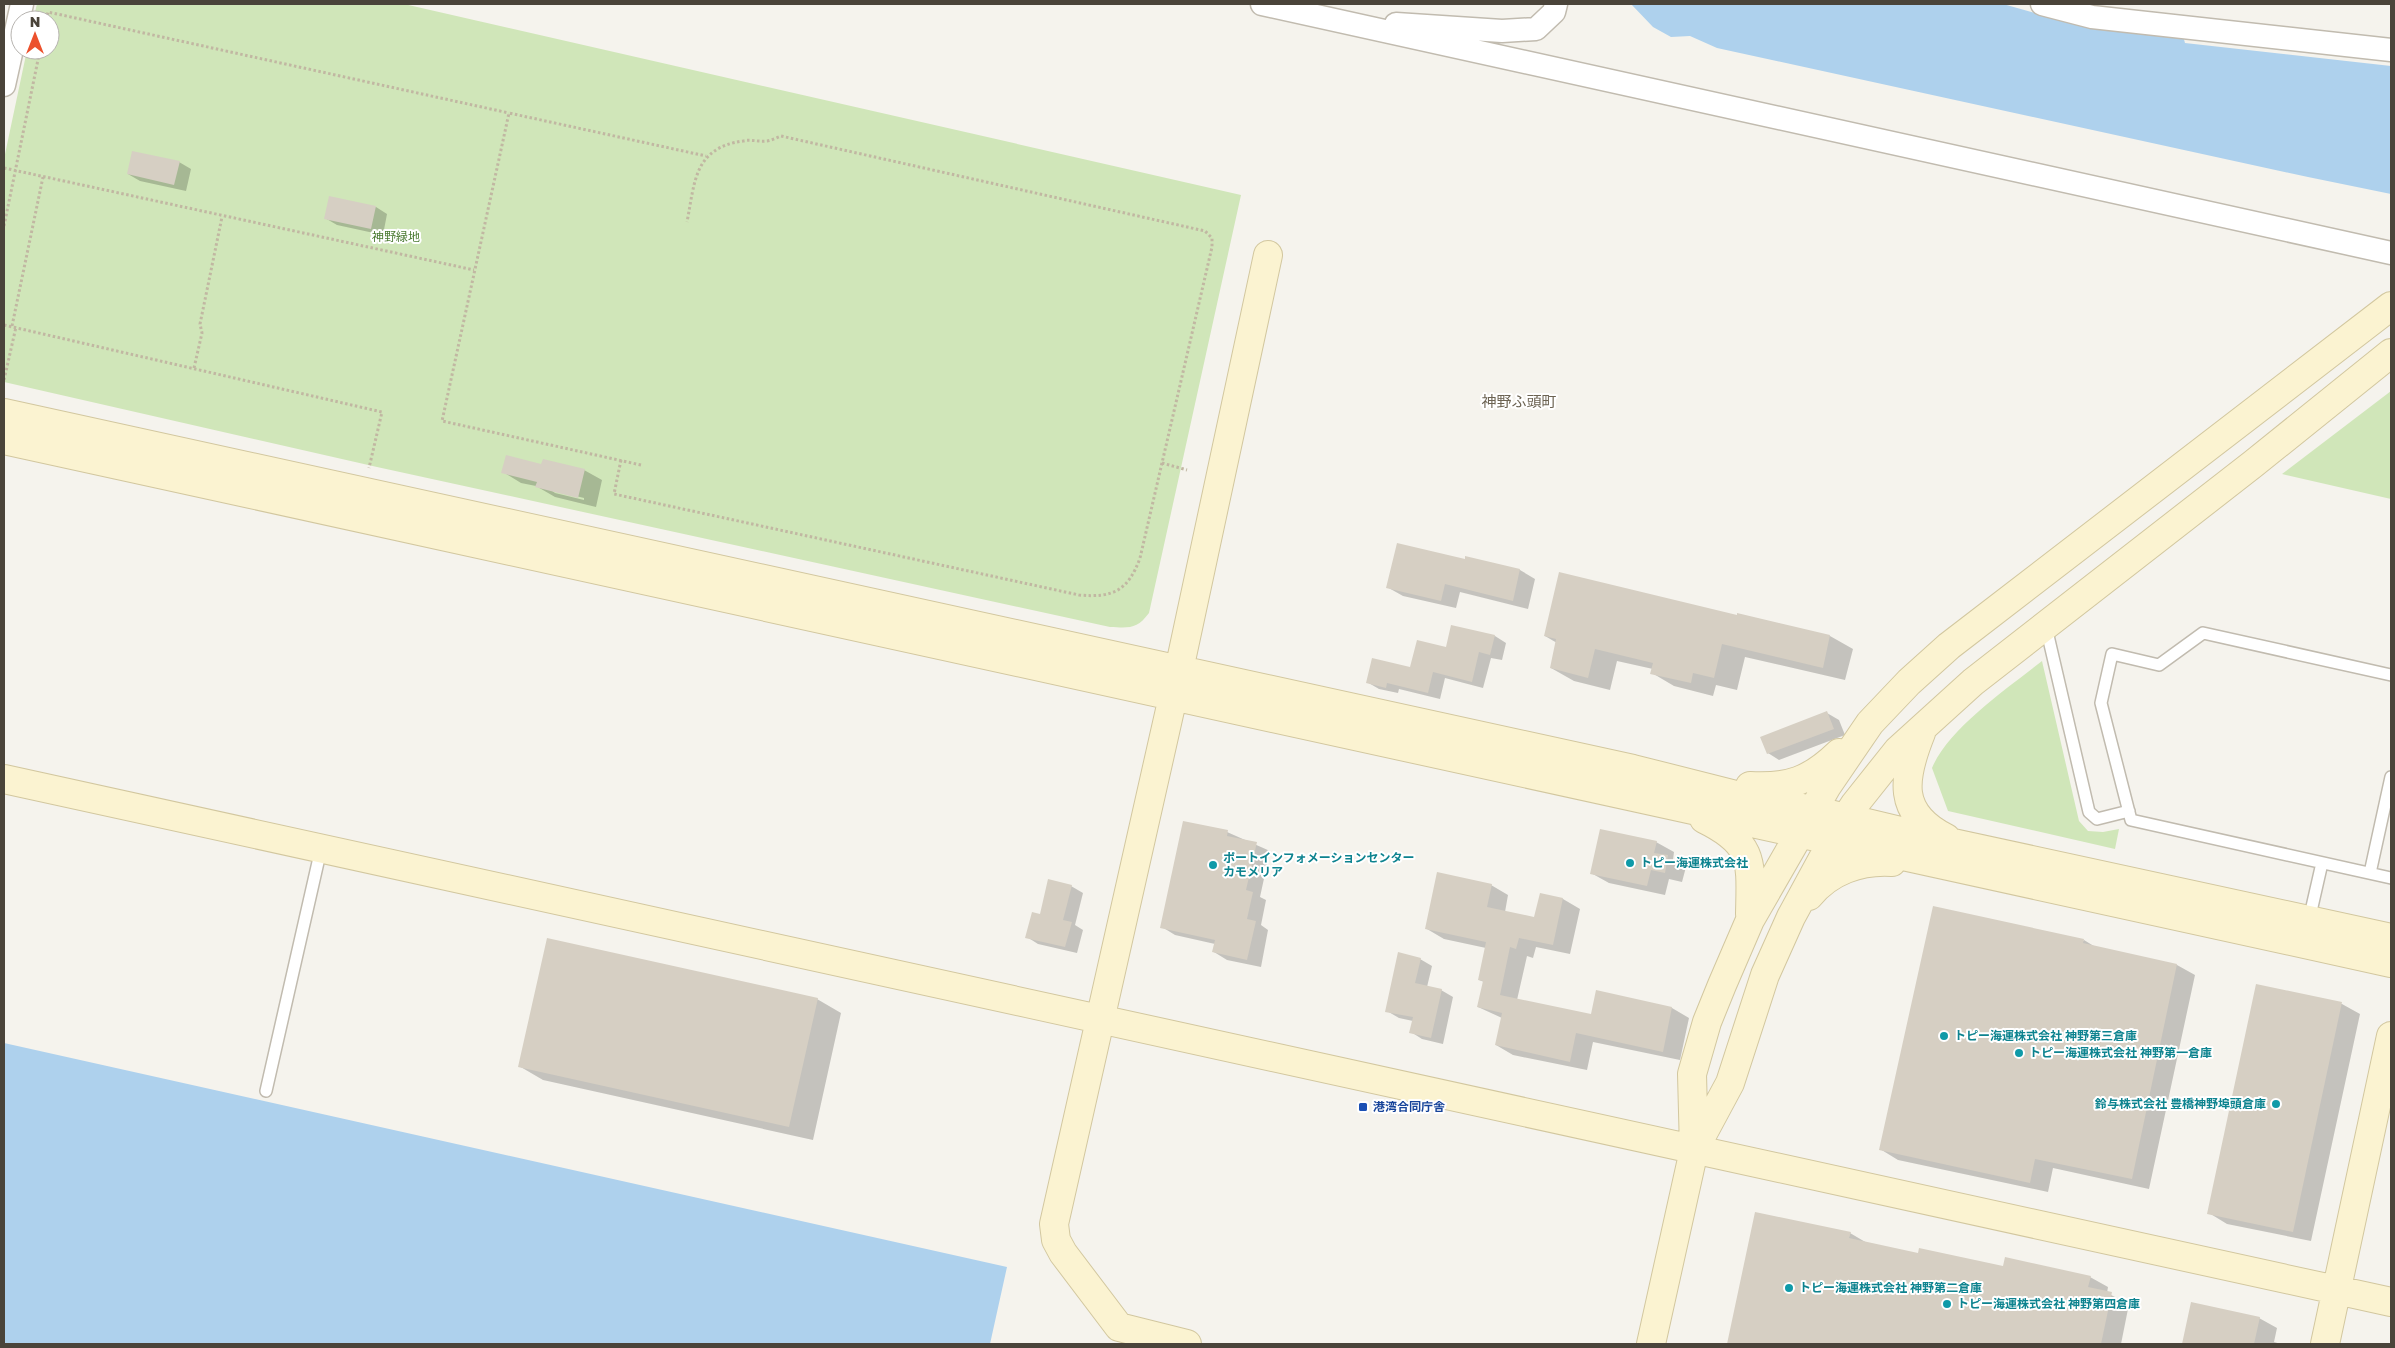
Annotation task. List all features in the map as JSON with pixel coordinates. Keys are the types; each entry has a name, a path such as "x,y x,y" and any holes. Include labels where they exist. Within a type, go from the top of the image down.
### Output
{"street":[{"path":"4,85 22,4"},
{"path":"1262,4 2391,254"},
{"path":"1345,23 1521,31 1536,29 1554,12 1556,4"},
{"path":"2042,4 2092,17 2152,22 2391,50"},
{"path":"2138,4 2152,22"},
{"path":"1187,1344 1118,1332 1063,1253 1056,1240 1054,1224 1179,670 1268,255"},
{"path":"1688,782 1772,787 1789,785 1820,770 1870,723 1915,676 1949,646 2387,310"},
{"path":"1694,1150 1730,1083 1765,975 1791,917 1846,818 1898,750 1973,682 2045,624 2253,464 2391,353"},
{"path":"4,413 1688,782 1744,797 1813,810 1846,818 1957,856 2391,963"},
{"path":"4,440 1832,841 1957,856 2309,920 2391,938"},
{"path":"1651,1344 1694,1150 1692,1074 1707,1022 1750,920 1827,786 1870,723"},
{"path":"1924,725 1907,775 1908,797 1918,819 1934,832 1957,856"},
{"path":"4,779 2391,1302"},
{"path":"1679,807 1718,826 1733,836 1747,855 1751,876 1750,920"},
{"path":"1791,917 1818,884 1857,864 1957,856"},
{"path":"2325,1344 2391,1036"}],"lane":[{"path":"2045,624 2089,812 2097,819 2129,812"},
{"path":"2391,675 2203,633 2159,665 2112,654 2101,703 2131,820 2391,878"},
{"path":"2370,873 2391,776"},
{"path":"266,1091 321,849"},
{"path":"2309,920 2322,863"}],"path":[{"path":"60,15 706,156"},
{"path":"4,226 38,60"},
{"path":"509,114 442,421 641,465"},
{"path":"622,460 614,494 1079,595 1099,596 1112,594 1124,586 1134,573 1162,463 1212,247 1212,238 1204,231 780,136 766,141 752,139 728,143 716,148 706,156 696,177 687,222"},
{"path":"4,168 222,217 474,270"},
{"path":"4,380 43,177"},
{"path":"194,368 202,333 200,324 222,217"},
{"path":"4,325 382,412 369,468"},
{"path":"1162,463 1187,470"}],"green space":[{"name":"神野緑地","path":"37,4 404,4 1241,195 1149,613 1137,625 1110,627 377,467 4,382 4,159 25,60 60,60 60,10 36,10"},
{"path":"2391,391 2391,499 2282,474"},
{"path":"2042,661 2079,821 2088,831 2103,832 2119,829 2115,849 1948,811 1932,768 1940,753 1980,710"}],"water":[{"path":"1631,4 2003,4 2082,26 2183,36 2185,43 2391,66 2391,194 1717,48 1690,36 1671,37 1653,27"},
{"path":"4,1043 1007,1267 990,1344 4,1344"}],"building":[{"path":"132,151 180,161 174,185 127,174"},
{"path":"329,196 376,206 371,229 324,219"},
{"path":"506,455 541,464 543,459 585,469 578,498 535,487 537,482 501,473"},
{"path":"1397,543 1465,559 1465,556 1520,569 1513,601 1445,584 1441,601 1386,588"},
{"path":"1559,572 1737,615 1737,613 1830,635 1823,668 1722,644 1714,678 1693,673 1691,683 1650,674 1653,663 1595,649 1588,678 1550,668 1556,639 1544,636"},
{"path":"1451,625 1495,635 1490,655 1479,652 1472,682 1433,672 1428,693 1387,683 1386,688 1366,683 1372,658 1410,667 1417,640 1446,647"},
{"path":"1827,711 1834,729 1767,754 1760,737"},
{"name":"ポートインフォメーションセンター カモメリア","path":"1183,821 1228,830 1227,836 1257,842 1246,890 1253,892 1247,919 1256,921 1247,960 1212,952 1215,940 1160,928"},
{"name":"トピー海運株式会社","path":"1600,829 1657,841 1654,853 1668,855 1665,873 1651,870 1647,886 1590,874"},
{"path":"1437,872 1492,884 1487,907 1534,917 1540,893 1563,898 1553,945 1519,938 1516,949 1510,947 1500,995 1591,1014 1596,990 1672,1007 1663,1052 1576,1033 1570,1062 1495,1045 1502,1013 1477,1007 1483,981 1478,980 1486,942 1425,929"},
{"path":"1048,879 1072,885 1063,920 1072,922 1065,947 1025,938 1032,912 1040,914"},
{"path":"1933,906 2084,939 2083,943 2177,964 2132,1179 2035,1159 2030,1183 1879,1150"},
{"path":"547,938 818,998 789,1127 518,1067"},
{"path":"1398,952 1421,958 1415,983 1442,989 1431,1038 1409,1033 1413,1017 1385,1012"},
{"name":"鈴与株式会社 豊橋神野埠頭倉庫","path":"2256,984 2342,1002 2293,1232 2207,1214"},
{"path":"1755,1212 1851,1232 1849,1238 1918,1253 1919,1248 2003,1266 2005,1257 2091,1276 2088,1287 2112,1292 2101,1344 1727,1344"},
{"path":"2191,1302 2260,1317 2254,1344 2182,1344"}],"place":[{"name":"トピー海運株式会社","path":"1630,863"},
{"name":"ポートインフォメーションセンター カモメリア","path":"1213,865"},
{"name":"トピー海運株式会社 神野第三倉庫","path":"1944,1036"},
{"name":"トピー海運株式会社 神野第一倉庫","path":"2019,1053"},
{"name":"鈴与株式会社 豊橋神野埠頭倉庫","path":"2276,1104"},
{"name":"港湾合同庁舎","path":"1363,1107"},
{"name":"トピー海運株式会社 神野第二倉庫","path":"1789,1288"},
{"name":"トピー海運株式会社 神野第四倉庫","path":"1947,1304"}],"district":[{"name":"神野ふ頭町","path":"1519,402"}]}
